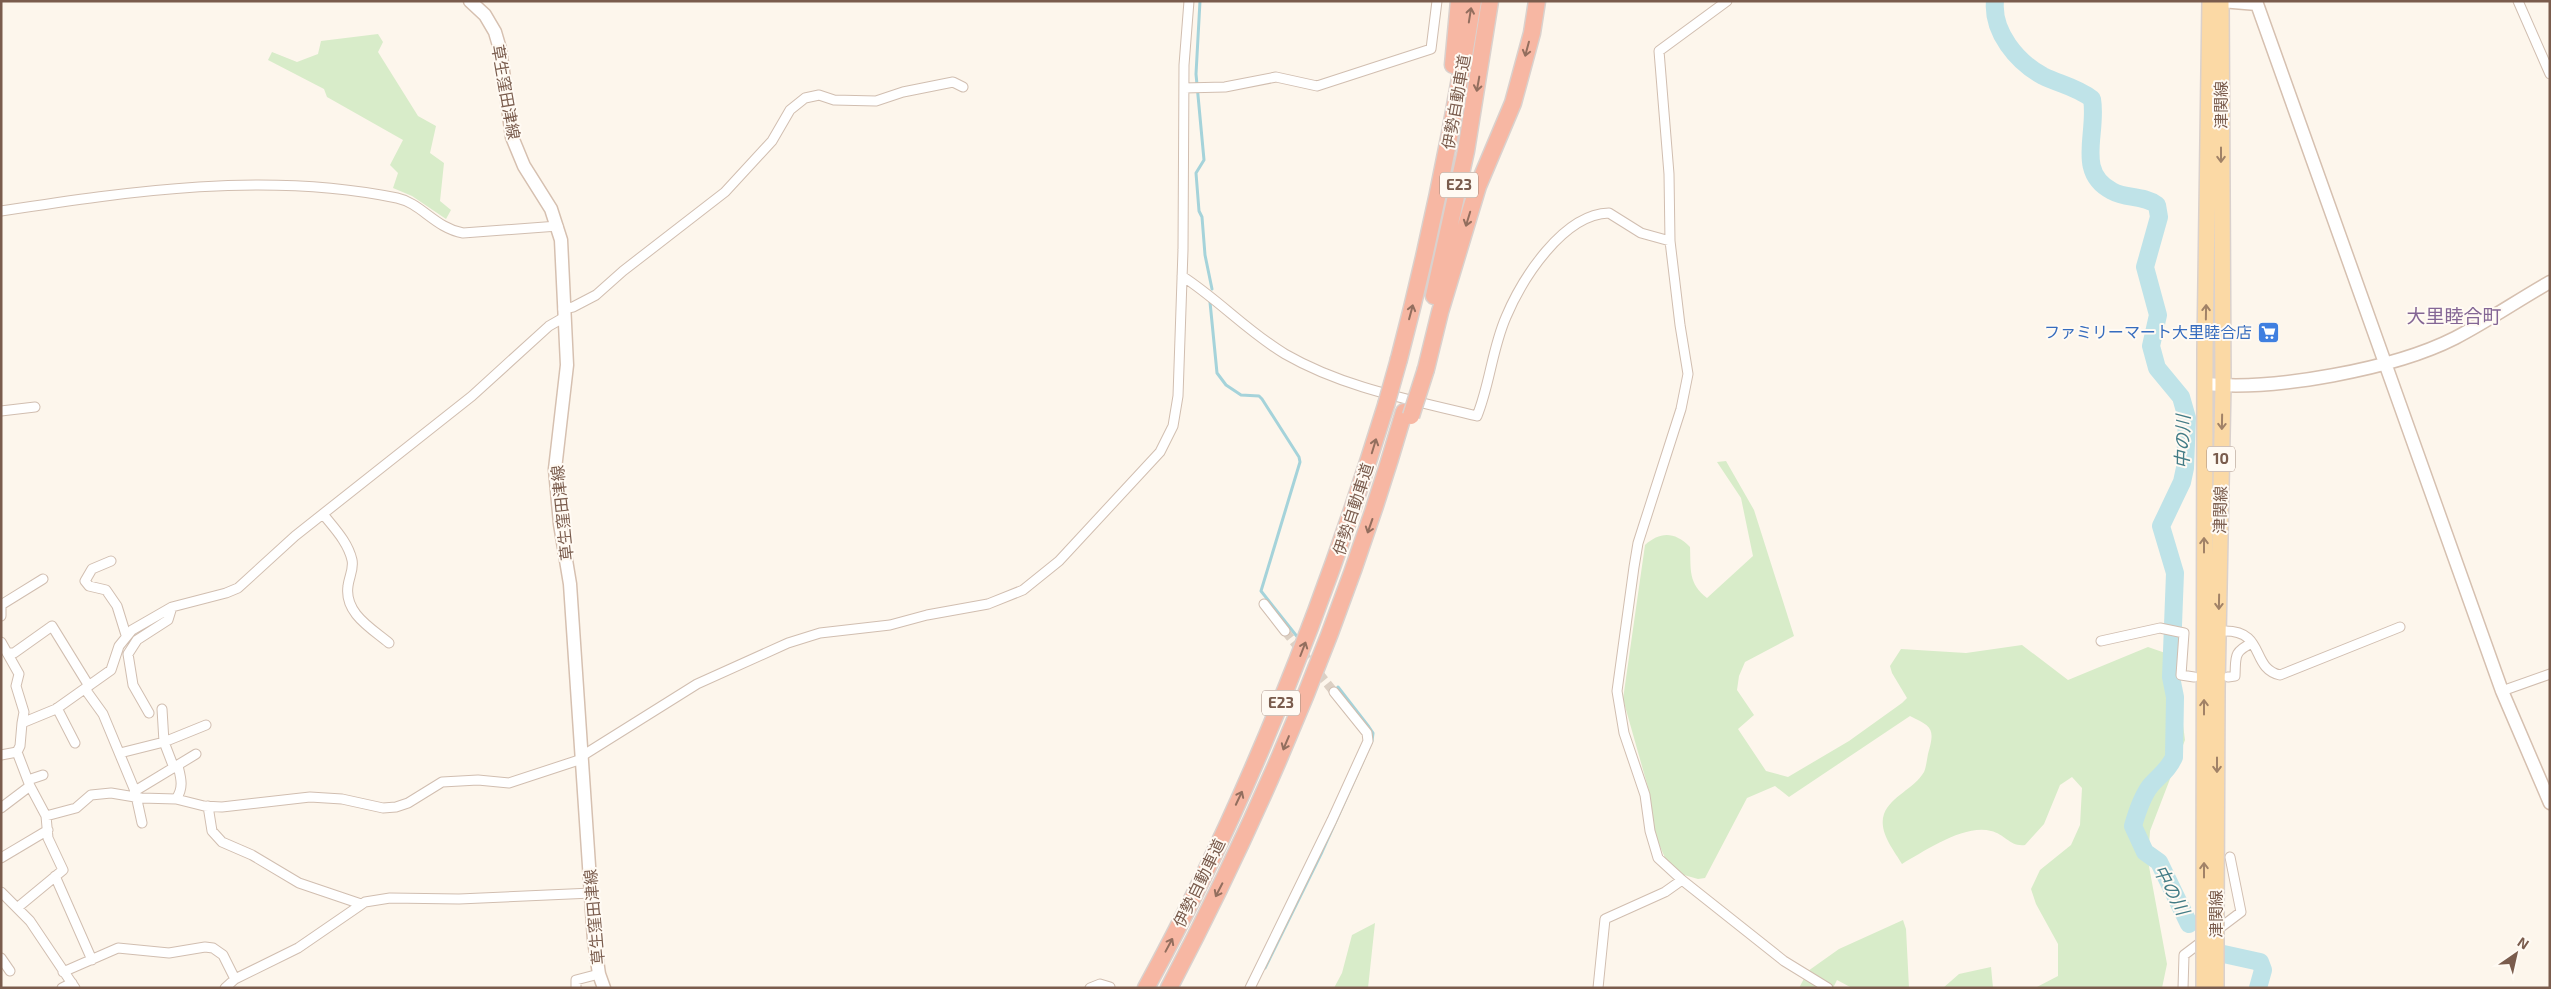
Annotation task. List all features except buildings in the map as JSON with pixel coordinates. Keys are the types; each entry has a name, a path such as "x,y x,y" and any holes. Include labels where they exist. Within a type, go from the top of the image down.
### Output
{"highway":[{"path":"1441,179 1441,162 1458,1"},
{"name":"伊勢自動車道","path":"1146,988 1172,939 1253,768 1300,656 1359,492 1386,405 1419,283 1441,179 1472,1"},
{"name":"伊勢自動車道","path":"1169,988 1226,876 1316,673 1408,414 1421,367 1466,151 1490,1"},
{"path":"1421,367 1440,312 1478,186 1514,103 1537,1"}],"main road":[{"name":"津関線","path":"2204,988 2210,960 2206,384 2210,1"},
{"name":"津関線","path":"2210,917 2223,385 2221,1"},
{"name":"津関線","path":"2210,960 2216,988"}],"street":[{"path":"46,816 76,808 84,799 100,793 135,794 176,799 208,806 234,807 310,796 342,799 383,808 396,807 408,803 442,782 478,780 509,783 582,758 697,684 788,643 820,633 890,625 927,615 988,604 1024,590 1059,561 1153,460 1170,434 1178,396 1189,1"},
{"path":"1188,88 1225,88 1276,77 1318,86 1431,49 1437,1"},
{"path":"1727,1 1659,51 1669,174 1670,241 1688,374 1668,454 1638,543 1618,668 1617,691 1624,733 1645,795 1650,831 1656,852 1664,865 1784,961 1828,988"},
{"path":"2221,1 2256,3 2502,691 2550,803"},
{"path":"2518,1 2550,74"},
{"name":"草生窪田津線","path":"474,2 489,20 498,40 514,144 524,166 551,209 558,226 563,265 563,313 567,365 555,469 560,524 570,584 594,940 599,974 604,988"},
{"path":"22,723 57,708 111,670 119,646 126,635 172,607 238,588 295,536 472,396 563,313 603,290 623,271 725,192 772,141 790,110 805,98 819,94 834,100 876,102 903,92 953,82 963,87"},
{"path":"1,211 112,196 266,183 296,184 399,199 452,231 463,232 558,226"},
{"path":"1182,276 1215,298 1240,321 1275,347 1320,372 1346,382 1476,416 1506,316 1535,265 1569,230 1588,216 1609,213 1641,233 1670,241"},
{"path":"2206,384 2223,385 2289,381 2384,364 2453,339 2550,282"},
{"path":"1,411 35,407"},
{"path":"323,514 345,543 352,559 353,567 348,594 355,613 389,643"},
{"path":"110,561 92,569 84,581 89,586 106,590 117,606 126,635"},
{"path":"1,616 1,606 43,579"},
{"path":"1264,604 1286,632"},
{"path":"149,713 133,685 128,654 137,640 168,620 172,607"},
{"path":"7,653 14,654 52,626 104,714 135,794 142,823"},
{"path":"2225,631 2244,634 2252,643 2264,666 2280,675 2400,626"},
{"path":"2101,640 2151,630 2167,629 2184,633 2181,675 2194,677"},
{"path":"1,642 19,674 16,686 24,712 20,746 17,752 29,783 46,816 48,838 63,870 17,908"},
{"path":"2228,677 2235,676 2236,655 2238,652 2252,643"},
{"path":"2502,691 2550,674"},
{"path":"1250,988 1332,820 1368,741 1366,732 1334,692"},
{"path":"57,708 75,743"},
{"path":"162,709 164,742 176,767 181,785 181,792 176,799"},
{"path":"120,753 164,742 206,725"},
{"path":"1,755 17,752"},
{"path":"135,794 196,754"},
{"path":"1,808 29,783 43,775"},
{"path":"208,806 212,831 222,842 252,856 299,883 362,904"},
{"path":"1,858 48,830"},
{"path":"2183,988 2184,955 2241,912 2230,857"},
{"path":"55,876 92,960"},
{"path":"1598,988 1605,919 1665,892 1682,880"},
{"path":"1,892 30,922 63,972 74,985 62,988"},
{"path":"225,988 236,979 298,948 362,904 390,898 460,900 592,893"},
{"path":"63,972 118,948 169,953 205,947 213,948 223,955 236,979"},
{"path":"1,958 10,971"},
{"path":"576,988 576,980 599,974"},
{"path":"1090,988 1100,984 1110,987"}],"green space":[{"path":"378,34 383,42 378,52 418,116 436,126 430,153 444,163 440,201 451,210 446,219 412,196 393,188 398,173 390,165 403,140 327,97 324,89 268,60 272,52 297,62 318,54 321,41"},
{"path":"1726,461 1754,510 1794,636 1745,662 1739,676 1737,690 1754,715 1738,729 1766,771 1788,777 1849,741 1902,703 1907,698 1892,673 1890,666 1901,649 1966,653 2022,645 2068,680 2148,647 2174,656 2185,740 2150,831 2148,861 2167,964 2162,988 2035,988 2058,976 2058,944 2036,904 2031,889 2040,870 2071,845 2080,825 2082,788 2072,777 2060,785 2044,824 2025,845 2015,844 1991,831 1969,831 1945,840 1902,864 1885,834 1883,827 1884,814 1892,802 1915,783 1924,772 1931,739 1928,726 1910,716 1789,797 1775,786 1747,798 1705,878 1698,879 1684,875 1666,860 1654,833 1649,791 1623,699 1645,545 1656,538 1667,535 1678,538 1690,547 1692,576 1696,587 1707,598 1753,556 1741,498 1717,462"},
{"path":"1903,920 1906,929 1909,988 1852,988 1837,980 1833,988 1799,988 1808,971 1839,949"},
{"path":"1375,923 1368,988 1334,988 1342,973 1352,935"},
{"path":"1991,967 1993,988 1943,988 1959,974"}],"waterway":[{"path":"1200,1 1196,74 1204,160 1196,173 1205,255 1212,289"},
{"name":"中の川","path":"1995,1 1995,13 2002,35 2024,63 2043,76 2092,99 2091,163 2094,173 2101,183 2117,193 2146,200 2157,205 2159,217 2145,267 2158,315 2151,346 2157,368 2181,397 2187,418 2185,468 2182,482 2161,526 2175,573 2171,677 2175,697 2174,757 2145,794 2133,826 2145,852 2159,862 2189,924"},
{"path":"1210,302 1217,373 1226,385 1241,395 1259,396 1262,399 1299,457 1300,462 1261,591 1299,639"},
{"path":"1265,968 1322,852 1372,741 1373,733 1338,687"},
{"name":"中の川","path":"2219,953 2260,962 2263,970 2258,988"}],"tunnel":[{"path":"1285,631 1334,692"}],"place":[{"name":"ファミリーマート大里睦合店","path":"2268,332"}],"district":[{"name":"大里睦合町","path":"2454,316"}]}
